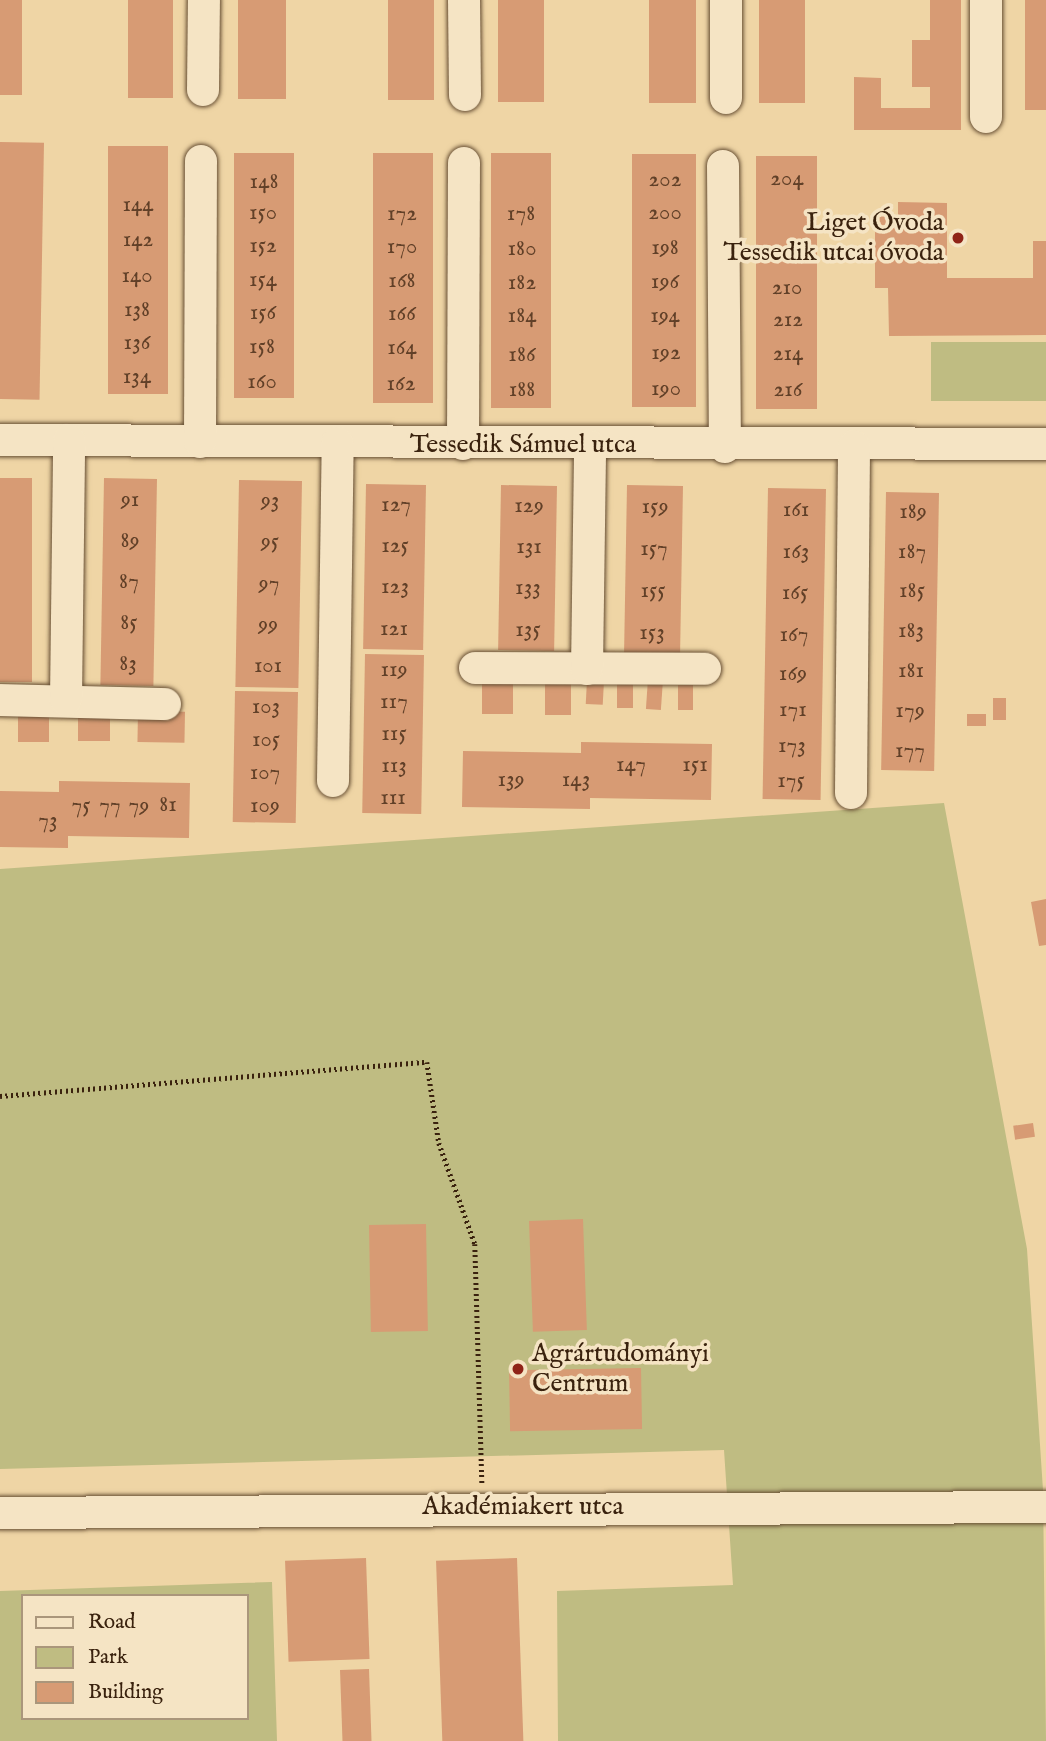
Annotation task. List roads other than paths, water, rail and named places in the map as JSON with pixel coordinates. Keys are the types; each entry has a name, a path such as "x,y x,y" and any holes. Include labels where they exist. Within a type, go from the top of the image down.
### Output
{"street":[{"path":"203,90 204,0"},
{"path":"464,0 465,95"},
{"path":"726,0 726,98"},
{"path":"986,0 986,117"},
{"path":"200,442 201,161"},
{"path":"463,444 464,163"},
{"path":"723,166 725,447"},
{"name":"Tessedik Sámuel utca","path":"0,440 725,447 1046,444"},
{"path":"66,700 69,440"},
{"path":"333,781 338,443"},
{"path":"587,668 590,446"},
{"path":"851,793 854,446"},
{"path":"475,668 705,669"},
{"path":"0,700 165,705"},
{"name":"Akadémiakert utca","path":"0,1513 483,1506 1046,1507"}],"place":[{"name":"Liget Óvoda Tessedik utcai óvoda","path":"958,238"},
{"name":"Agrártudományi Centrum","path":"518,1369"}]}
